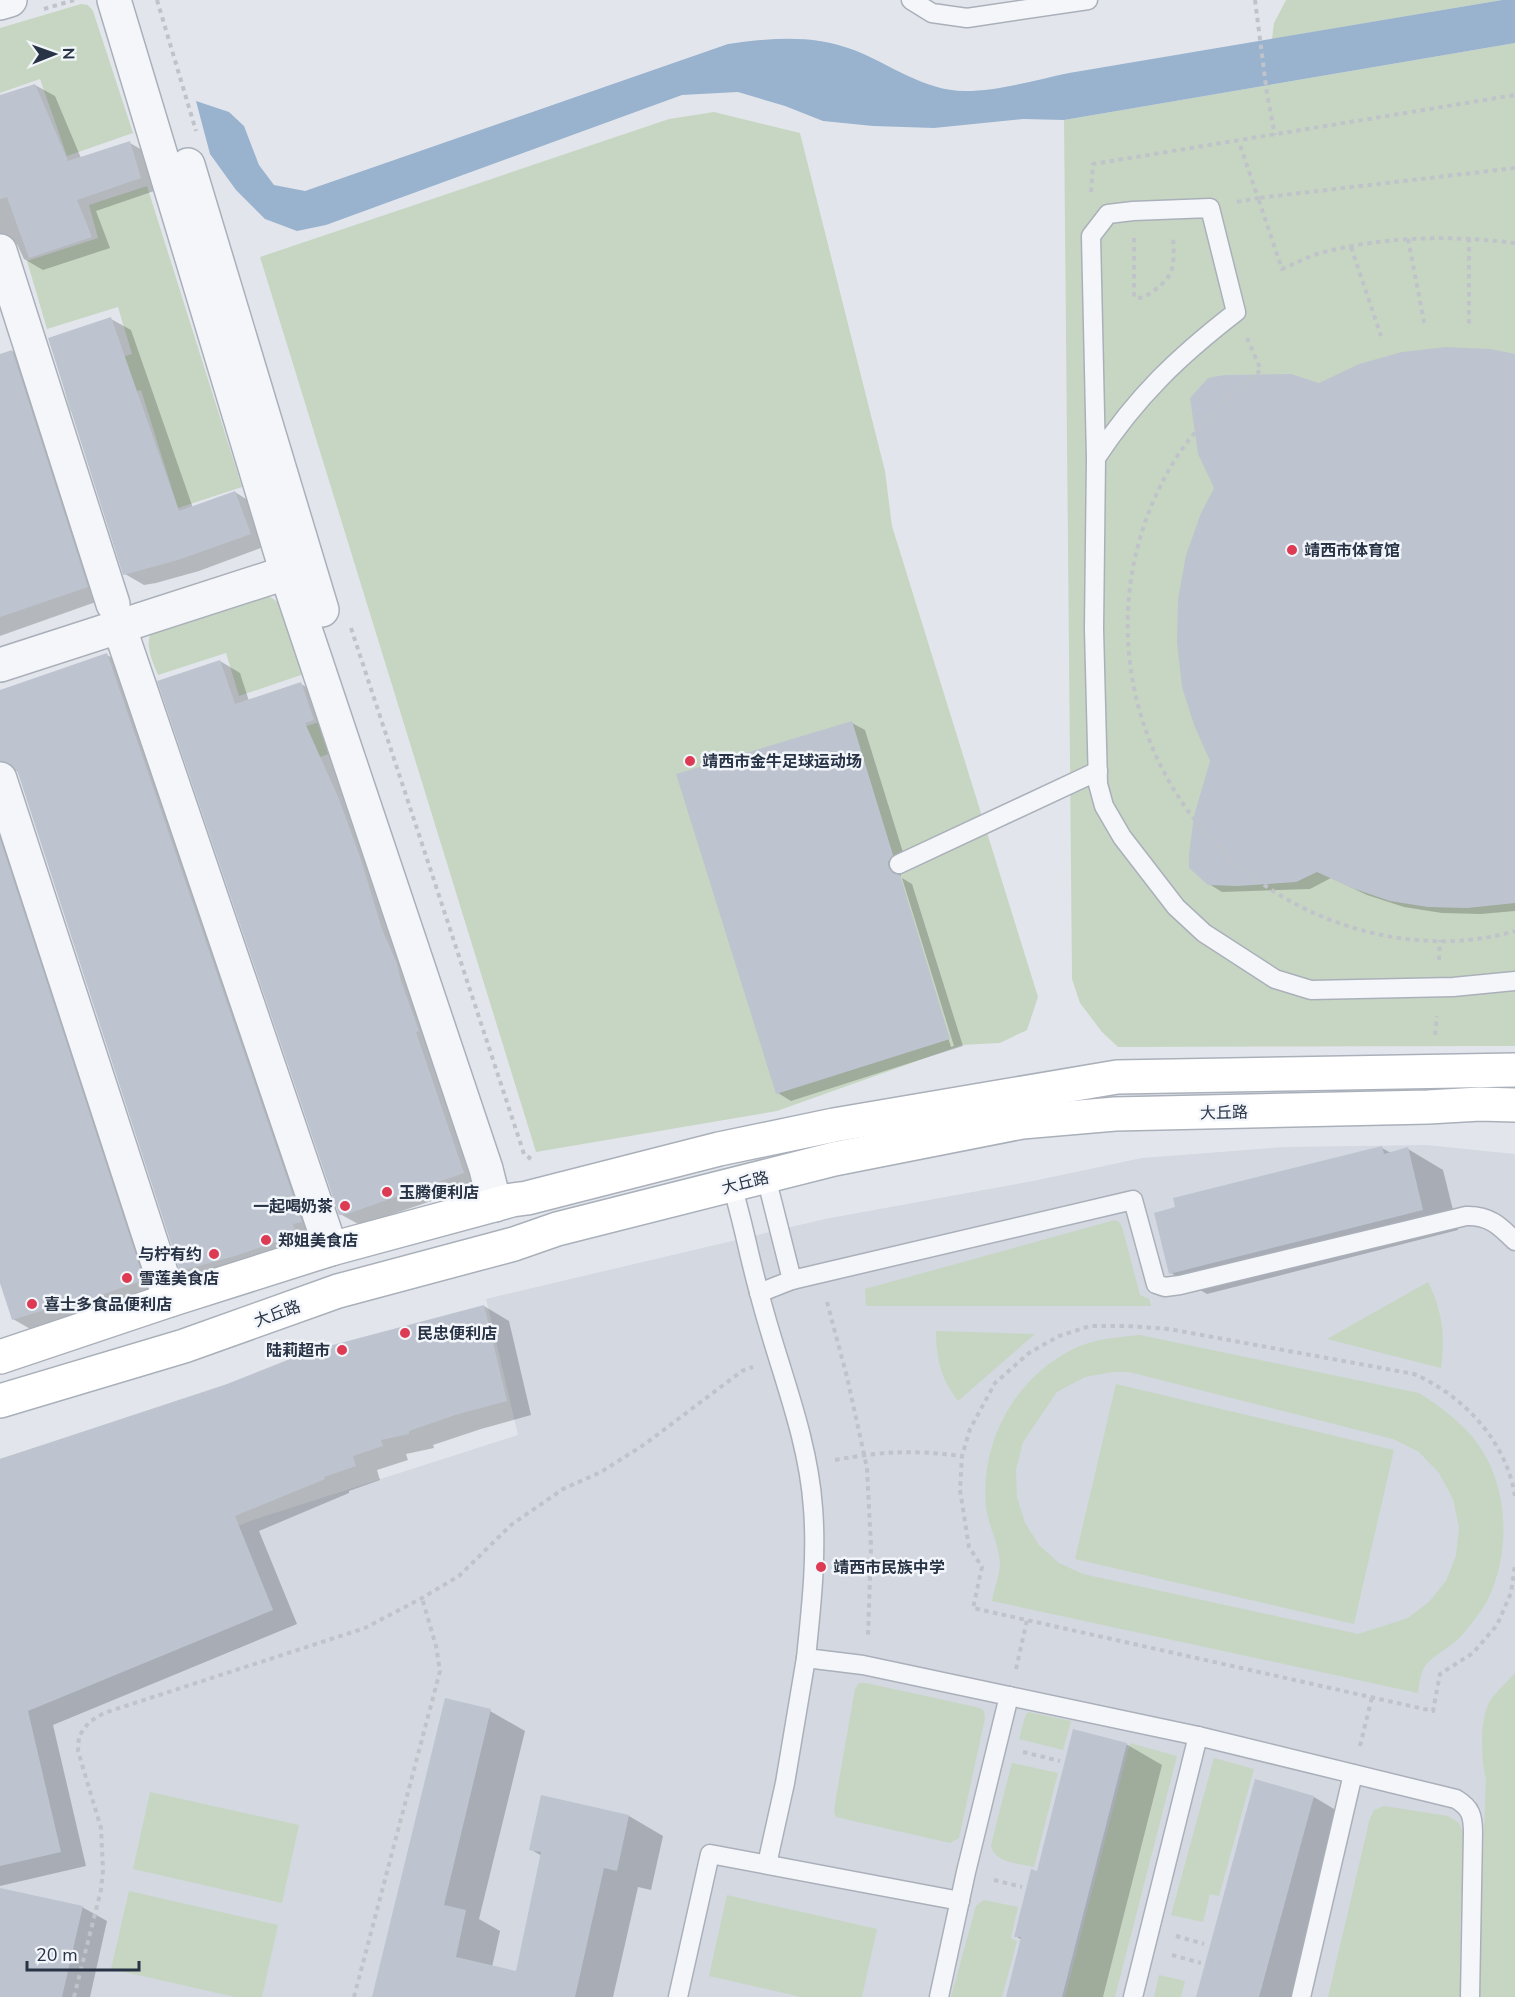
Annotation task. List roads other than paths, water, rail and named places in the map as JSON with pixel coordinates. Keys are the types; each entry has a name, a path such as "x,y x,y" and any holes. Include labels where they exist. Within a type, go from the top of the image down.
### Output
{"main road":[{"path":"0,1357 331,1249 719,1149 834,1125 1117,1077 1515,1070"},
{"name":"大丘路","path":"0,1401 184,1346 338,1291 514,1244 557,1229 857,1155 1022,1122 1115,1114 1479,1104 1515,1105"}],"street":[{"path":"0,3 10,0"},
{"path":"114,0 503,1203"},
{"path":"139,0 294,559"},
{"path":"0,251 116,615 331,1249"},
{"path":"0,645 116,615 294,559"},
{"path":"0,665 116,615"},
{"path":"0,779 170,1300"}],"lane":[{"path":"911,0 932,13 967,18 1089,0"},
{"path":"1096,458 1117,426 1148,388 1191,346 1236,312 1210,208 1133,210 1108,214 1091,236 1096,458 1094,629 1098,784 1104,806 1122,837 1176,907 1204,933 1275,979 1311,990 1438,987 1515,981"},
{"path":"899,864 1098,771"},
{"path":"766,1177 792,1280"},
{"path":"732,1186 759,1293 806,1457 813,1508 814,1557 810,1629 785,1783 767,1864"},
{"path":"759,1293 792,1280 1132,1200 1156,1284 1165,1287 1180,1286 1466,1216 1480,1216 1493,1222 1515,1241"},
{"path":"806,1658 863,1665 1198,1736 1466,1804 1473,1815 1470,1997"},
{"path":"939,1997 1009,1696"},
{"path":"1133,1997 1198,1736"},
{"path":"1301,1997 1353,1774"},
{"path":"678,1997 710,1854 960,1901"}],"water":[{"path":"1502,0 1515,0 1515,43 1064,120 1023,119 934,128 873,126 823,121 785,106 738,92 682,95 326,225 297,231 265,219 236,190 210,154 196,101 229,112 244,126 259,165 274,185 305,191 728,44 776,39 823,41 854,50 935,87 978,91 1069,73"}],"place":[{"name":"靖西市体育馆","path":"1292,550"},
{"name":"靖西市金牛足球运动场","path":"690,761"},
{"name":"玉腾便利店","path":"387,1192"},
{"name":"一起喝奶茶","path":"345,1206"},
{"name":"郑姐美食店","path":"266,1240"},
{"name":"与柠有约","path":"214,1254"},
{"name":"雪莲美食店","path":"127,1278"},
{"name":"喜士多食品便利店","path":"32,1304"},
{"name":"民忠便利店","path":"405,1333"},
{"name":"陆莉超市","path":"342,1350"},
{"name":"靖西市民族中学","path":"821,1567"}]}
